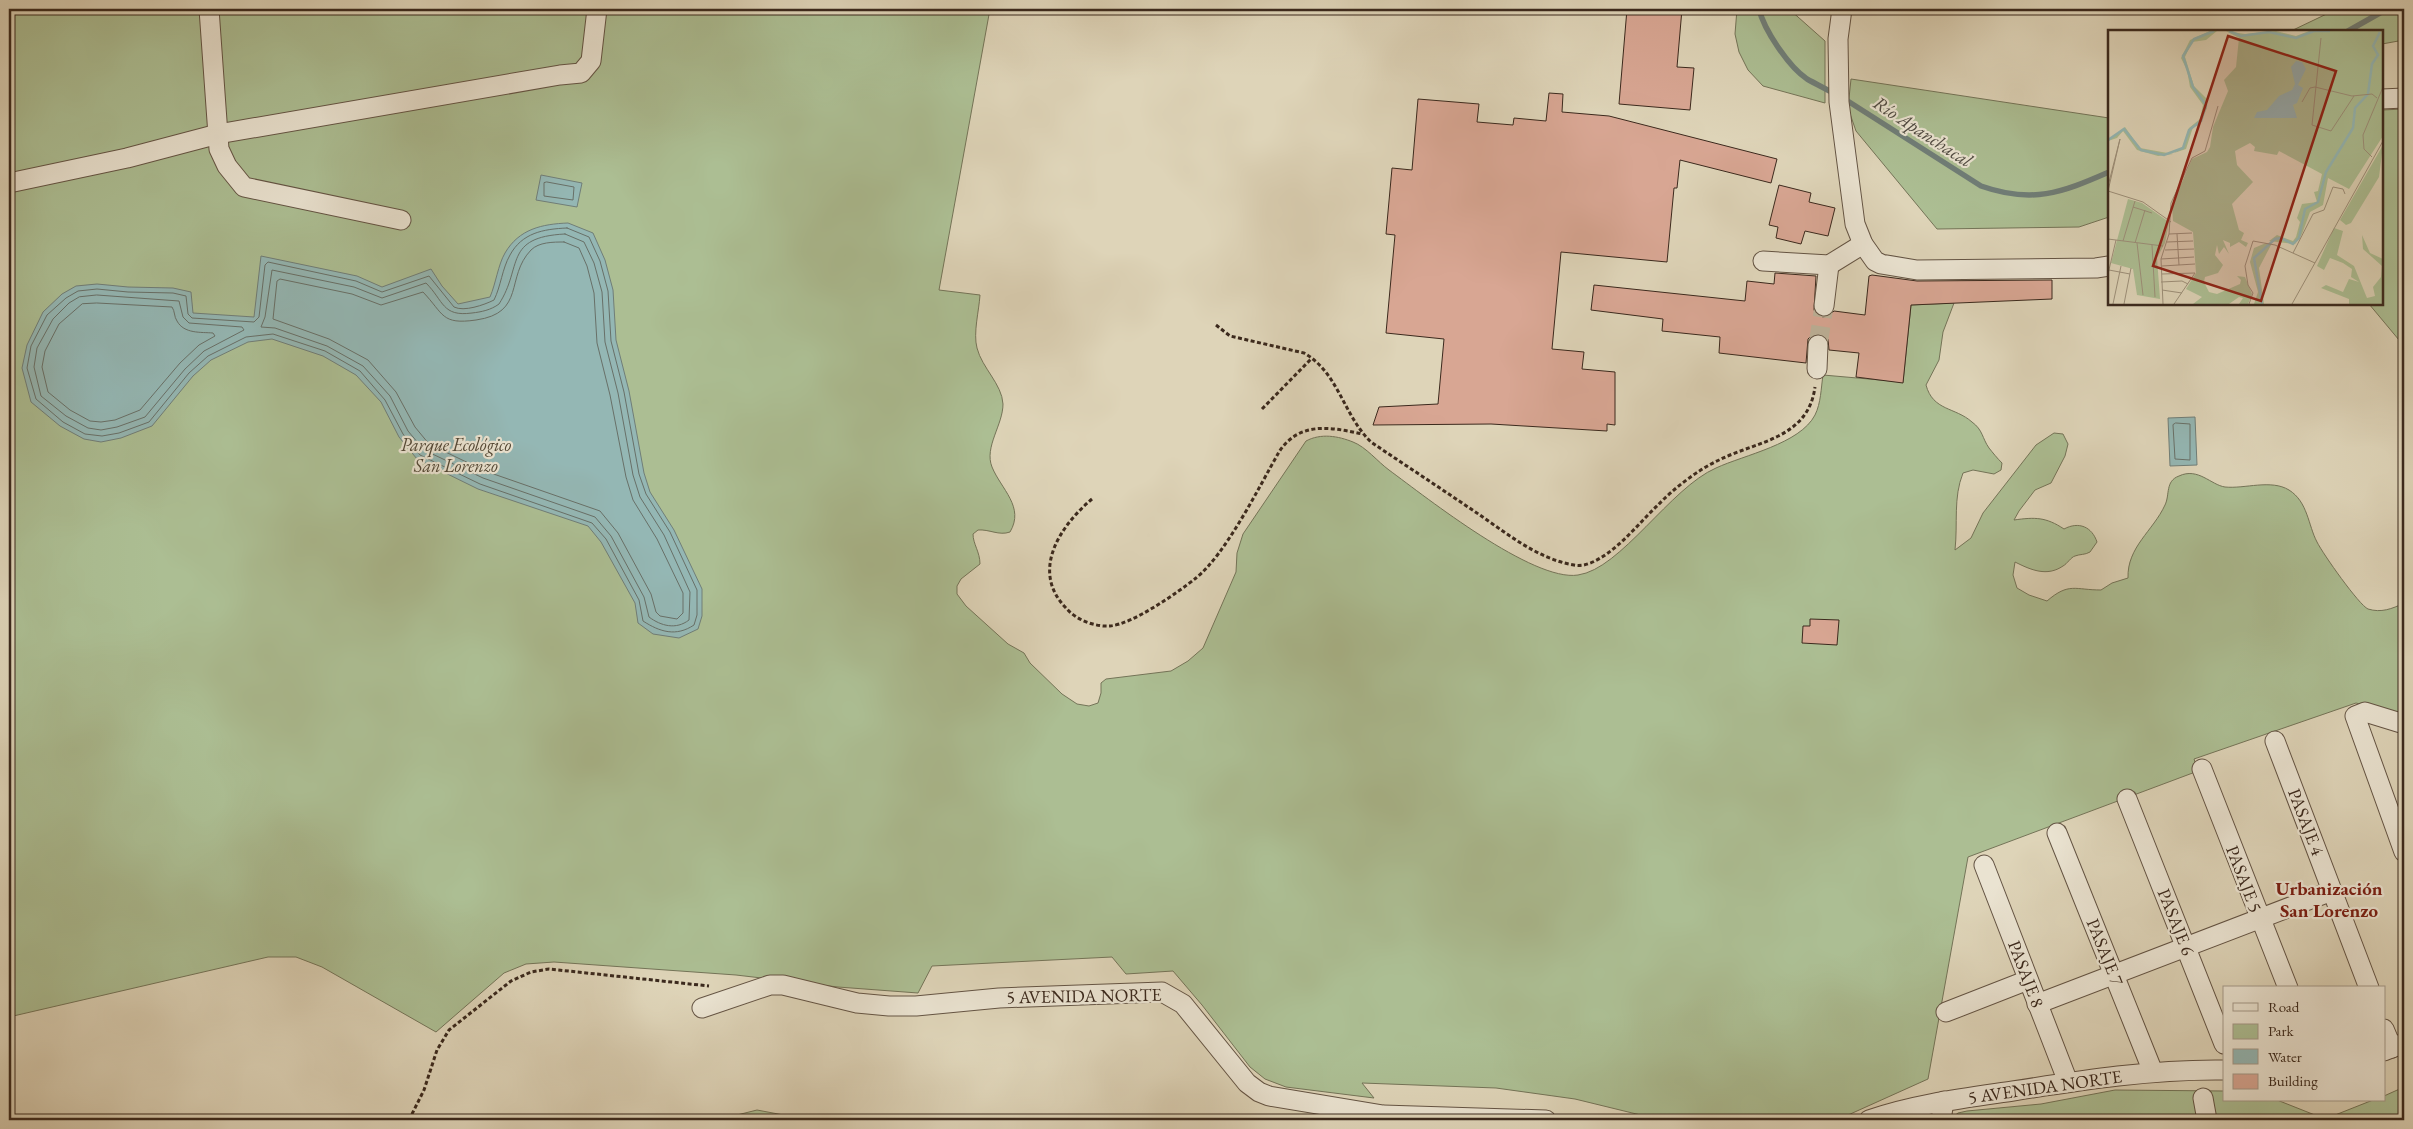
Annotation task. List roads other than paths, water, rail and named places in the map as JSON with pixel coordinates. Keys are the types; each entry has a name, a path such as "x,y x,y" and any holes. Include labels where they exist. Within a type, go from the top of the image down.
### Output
{"street":[{"path":"209,9 219,149 227,166 244,187 401,220"},
{"path":"9,183 127,158 218,134 560,75 581,73 590,61 596,9"},
{"path":"1842,9 1838,39 1839,102 1854,224 1863,244 1875,261 1881,264 1917,270 2096,268 2108,266"},
{"path":"2383,99 2404,98"},
{"path":"1763,261 1829,265 1863,244"},
{"path":"1824,306 1829,265"},
{"path":"1817,369 1818,345"},
{"path":"2404,724 2365,712 2355,716 2404,852"},
{"name":"PASAJE 4","path":"2275,741 2368,986"},
{"name":"PASAJE 5","path":"2202,769 2287,986"},
{"name":"PASAJE 6","path":"2127,800 2223,1041"},
{"name":"PASAJE 7","path":"2057,833 2152,1072"},
{"name":"PASAJE 8","path":"1984,865 2068,1082"},
{"path":"2037,1004 2332,891"},
{"path":"1946,1012 2028,980"},
{"name":"5 AVENIDA NORTE","path":"702,1008 770,985 783,985 857,1003 889,1006 916,1006 999,998 1162,992 1183,1004 1247,1084 1269,1096 1383,1114 1546,1120"},
{"path":"2386,1033 2393,1048"},
{"name":"5 AVENIDA NORTE","path":"1869,1120 1906,1109 1944,1101 2068,1082 2152,1072 2223,1070"},
{"path":"2202,1098 2207,1120"},
{"path":"1941,1120 1944,1101"}],"water":[{"path":"541,175 582,183 577,207 536,200"},
{"path":"568,223 593,233 605,260 613,290 616,340 629,391 644,473 650,492 674,530 702,589 702,616 698,629 679,638 653,634 638,623 635,603 601,542 588,526 478,489 417,459 399,437 381,402 356,375 323,356 272,339 248,342 211,360 193,376 152,426 121,438 101,442 84,439 60,426 31,402 22,368 27,345 43,312 62,294 76,286 97,284 173,288 191,292 193,313 254,317 261,256 357,276 382,287 431,269 442,286 458,304 490,297 505,253 517,238 532,229"},
{"path":"2195,417 2197,465 2170,466 2168,418"}],"waterway":[{"name":"Río Apanchacal","path":"1759,9 1766,27 1793,66 1807,79 1835,94"},
{"name":"Río Apanchacal","path":"2350,30 2387,9"},
{"name":"Río Apanchacal","path":"1843,98 1981,186 2016,194 2046,194 2076,186 2108,172"}],"tunnel":[{"path":"1818,345 1824,306"}],"district":[{"name":"Urbanización San Lorenzo","path":"2329,899"}],"park label":[{"name":"Parque Ecológico San Lorenzo","path":"456,455"}]}
